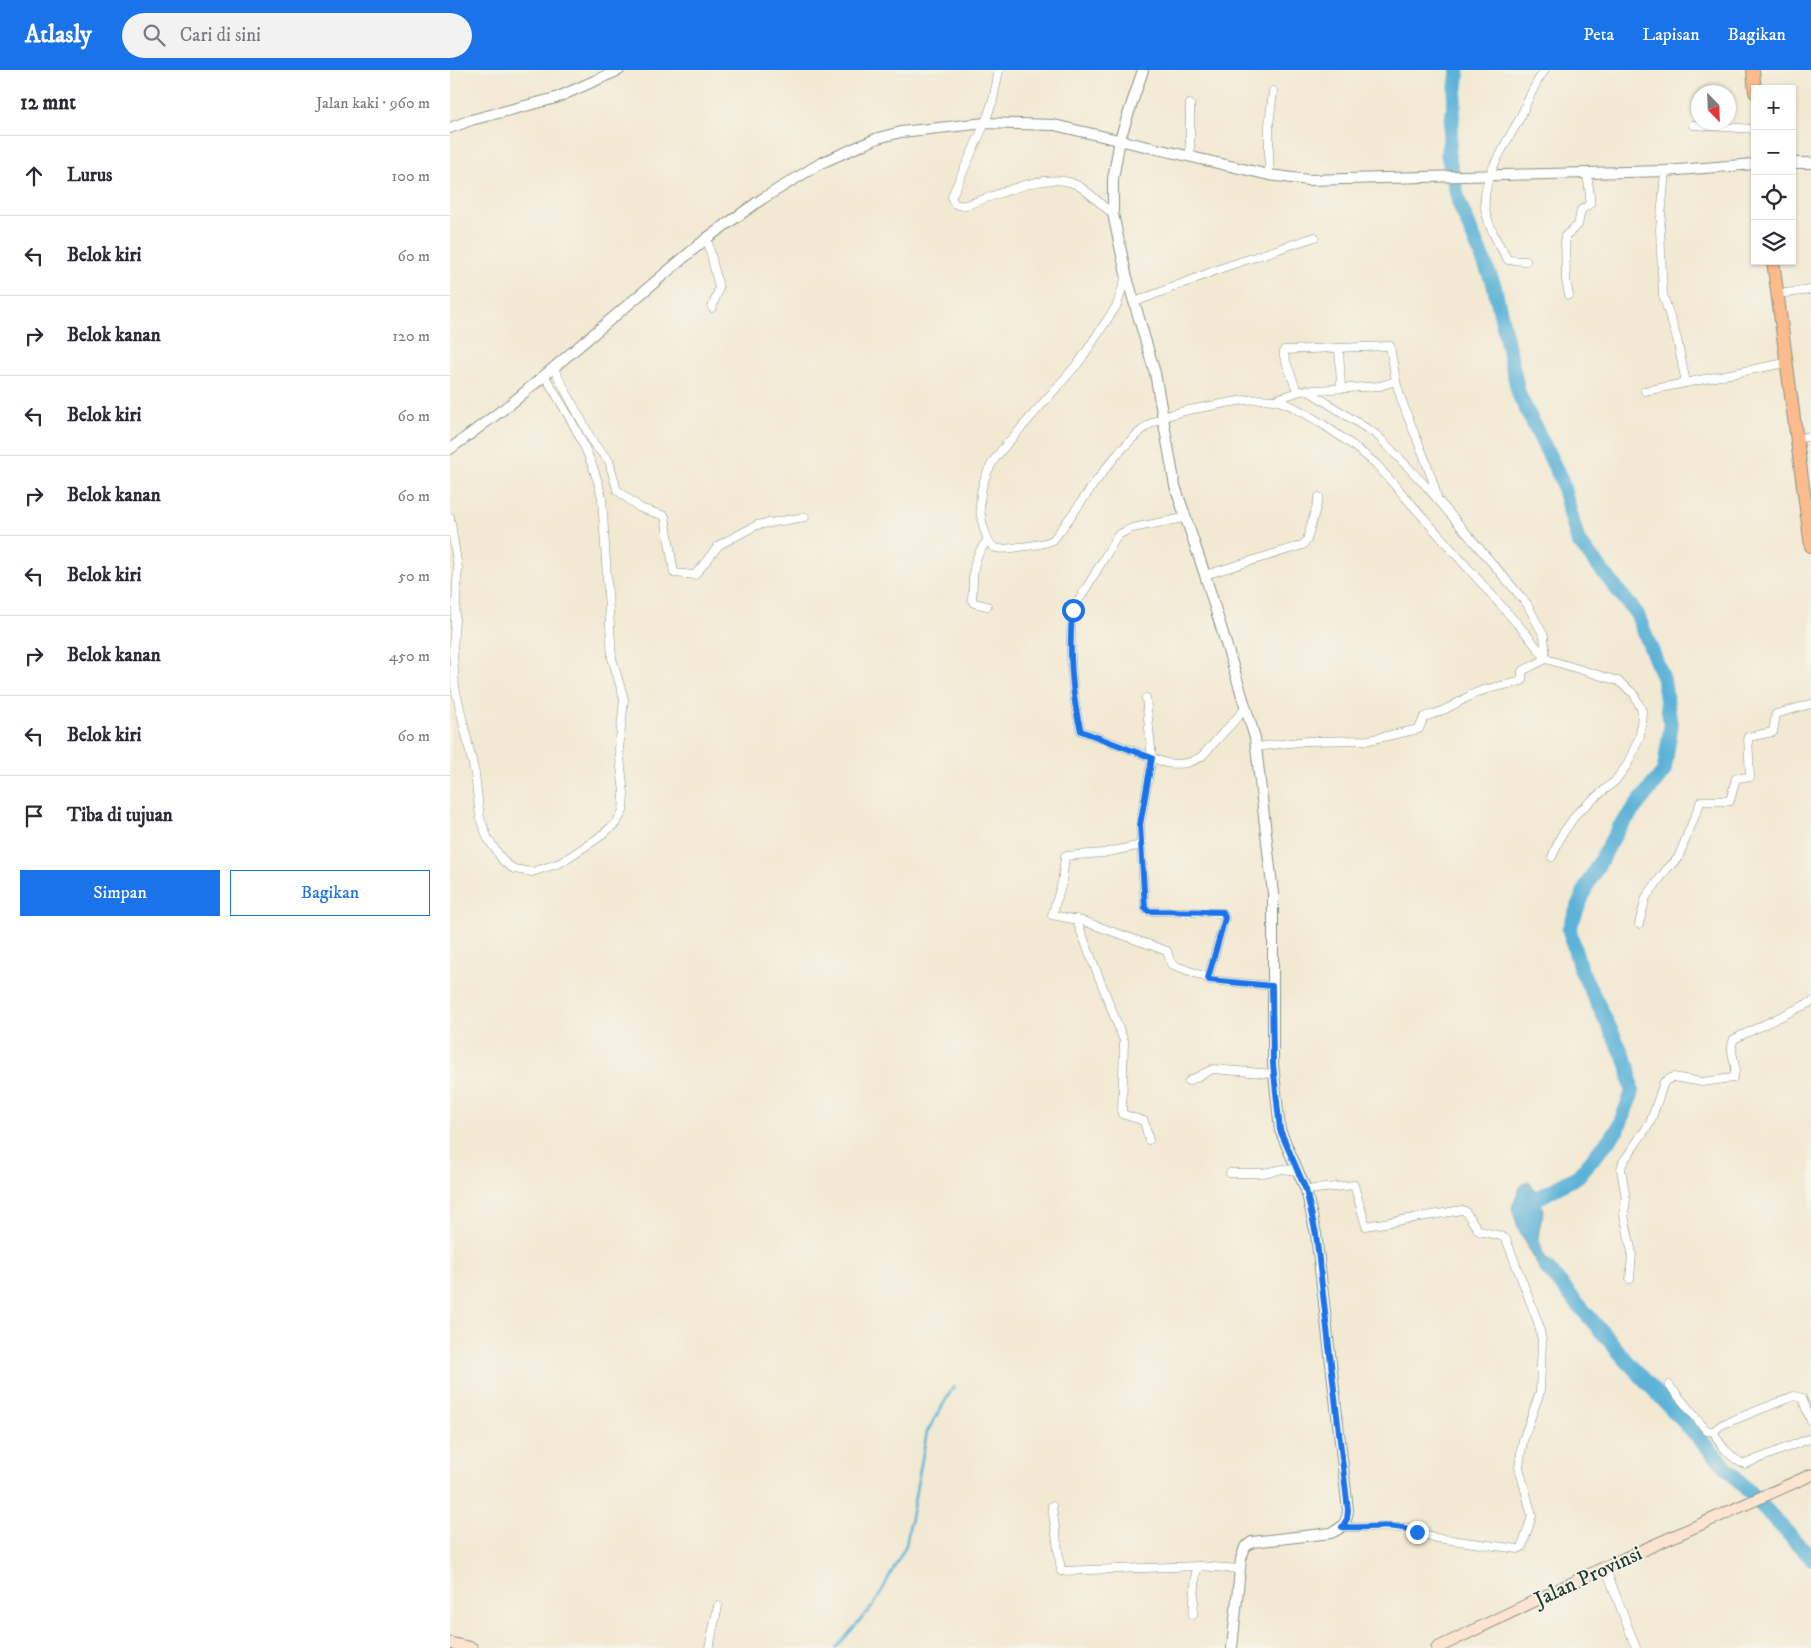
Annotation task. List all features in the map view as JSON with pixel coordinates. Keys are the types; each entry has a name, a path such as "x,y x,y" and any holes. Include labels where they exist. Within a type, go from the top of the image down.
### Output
{"main road":[{"path":"1753,70 1754,85"},
{"path":"1773,265 1785,363 1811,546"},
{"name":"Jalan Provinsi","path":"1437,1648 1605,1567 1811,1474"},
{"path":"450,1643 472,1648"}],"street":[{"path":"450,128 471,120 556,98 618,70"},
{"path":"999,70 993,100 985,123 952,196 955,205 974,203 1041,181 1056,180 1079,187 1113,214"},
{"path":"1143,70 1120,138 1112,179 1113,214 1126,276 1155,373 1175,486 1184,518 1205,575 1246,708 1256,748 1263,794 1274,902 1272,986 1274,1074 1280,1130 1306,1190 1316,1234 1348,1510 1347,1519 1342,1527 1331,1533 1248,1544 1242,1553 1232,1648"},
{"path":"1526,261 1508,260 1489,222 1485,202 1490,176 1535,83 1545,70"},
{"path":"1268,175 1270,111 1273,91"},
{"path":"1190,104 1190,156"},
{"path":"450,449 513,402 649,289 707,238 762,199 821,163 856,146 901,132 985,123 1054,125 1120,138 1268,175 1308,180 1587,174 1664,171 1751,164"},
{"path":"1736,128 1751,129"},
{"path":"1796,163 1811,163"},
{"path":"1664,171 1660,229 1664,295 1678,339 1686,383"},
{"path":"1569,296 1566,280 1565,236 1578,224 1581,210 1590,205 1591,192 1587,174"},
{"path":"1135,302 1222,268 1315,236"},
{"path":"707,238 719,288 712,308"},
{"path":"1126,276 1117,305 1080,361 1000,452 991,465 979,499 982,523 988,540 996,548 1034,546 1053,540 1132,439 1162,417 1227,402 1274,400 1298,391 1380,386 1396,381"},
{"path":"1777,294 1811,290"},
{"path":"1298,391 1284,356 1284,350 1390,345 1396,381 1409,421 1431,470 1438,499"},
{"path":"1339,348 1341,388"},
{"path":"1645,390 1785,363"},
{"path":"553,367 594,444 609,461 617,490 640,508 666,516 674,573 695,575 719,545 758,525 805,516"},
{"path":"450,517 458,568 453,652 455,687 475,774 480,818 488,839 504,862 519,871 539,871 560,863 604,834 620,817 623,811 624,798 619,749 624,699 612,658 602,498 598,480 576,430 544,375"},
{"path":"1307,390 1377,435 1438,499 1527,604 1544,636 1546,659"},
{"path":"1274,400 1293,407 1346,441 1376,464 1528,636 1546,659 1618,681 1634,694 1642,711 1640,736 1627,765 1615,781 1577,813 1561,836 1552,857"},
{"path":"1796,439 1811,436"},
{"path":"1205,575 1303,545 1307,540 1319,497"},
{"path":"1184,518 1132,528 1118,535 1073,610 1071,625 1075,712 1081,731 1152,758 1181,765 1194,762 1202,756 1246,708"},
{"path":"987,606 974,603 972,600 974,562 978,552 988,540"},
{"path":"1256,748 1306,741 1369,740 1412,731 1419,728 1424,717 1436,714 1465,698 1485,690 1522,681 1522,671 1546,659"},
{"path":"1146,698 1152,758 1142,808 1146,910 1219,911 1225,915 1208,978"},
{"path":"1640,924 1646,897 1678,858 1701,800 1730,801 1736,778 1750,777 1748,737 1773,732 1776,714 1811,704"},
{"path":"1142,845 1103,853 1068,854 1065,856 1062,884 1052,915 1076,919 1168,951 1170,964 1208,978 1212,982 1272,986"},
{"path":"1076,919 1124,1041 1122,1114 1144,1121 1150,1140"},
{"path":"1630,1279 1632,1253 1624,1215 1626,1192 1621,1169 1626,1154 1650,1123 1664,1082 1673,1077 1702,1082 1734,1078 1736,1070 1732,1048 1734,1039 1811,1002"},
{"path":"1189,1081 1213,1069 1274,1074"},
{"path":"1230,1173 1263,1173 1283,1169 1297,1171"},
{"path":"1306,1190 1354,1185 1364,1223 1367,1226 1465,1211 1476,1229 1506,1239 1538,1322 1542,1340 1540,1392 1523,1440 1519,1467 1532,1516 1522,1547 1518,1549 1436,1538 1408,1528 1342,1527"},
{"path":"1669,1385 1703,1429 1714,1431"},
{"path":"1714,1431 1721,1425 1794,1396 1802,1398 1809,1410 1811,1422"},
{"path":"1714,1431 1737,1460 1745,1464 1811,1438"},
{"path":"1052,1506 1061,1571 1200,1566 1240,1569"},
{"path":"1193,1615 1196,1572 1200,1566"},
{"path":"1605,1567 1636,1648"},
{"path":"709,1648 718,1606"}],"water":[{"path":"1529,1181 1544,1210 1539,1238 1542,1250 1550,1265 1539,1268 1518,1228 1512,1208 1521,1185"}],"waterway":[{"path":"1458,70 1448,155 1459,203 1494,285 1519,395 1561,479 1578,541 1637,614 1663,678 1671,726 1664,771 1618,829 1587,885 1569,929 1580,968 1628,1065 1632,1093 1618,1129 1578,1176 1538,1198"},
{"path":"1545,1266 1626,1360 1811,1558"},
{"path":"836,1648 876,1602 906,1545 927,1432 954,1386"}],"route":[{"path":"1073,610 1071,625 1075,712 1081,731 1152,758 1140,825 1146,910 1223,912 1225,918 1208,978 1210,982 1272,986 1273,1064 1280,1130 1306,1190 1316,1234 1348,1510 1347,1519 1342,1527 1363,1529 1389,1526 1408,1528 1417,1532"}]}
